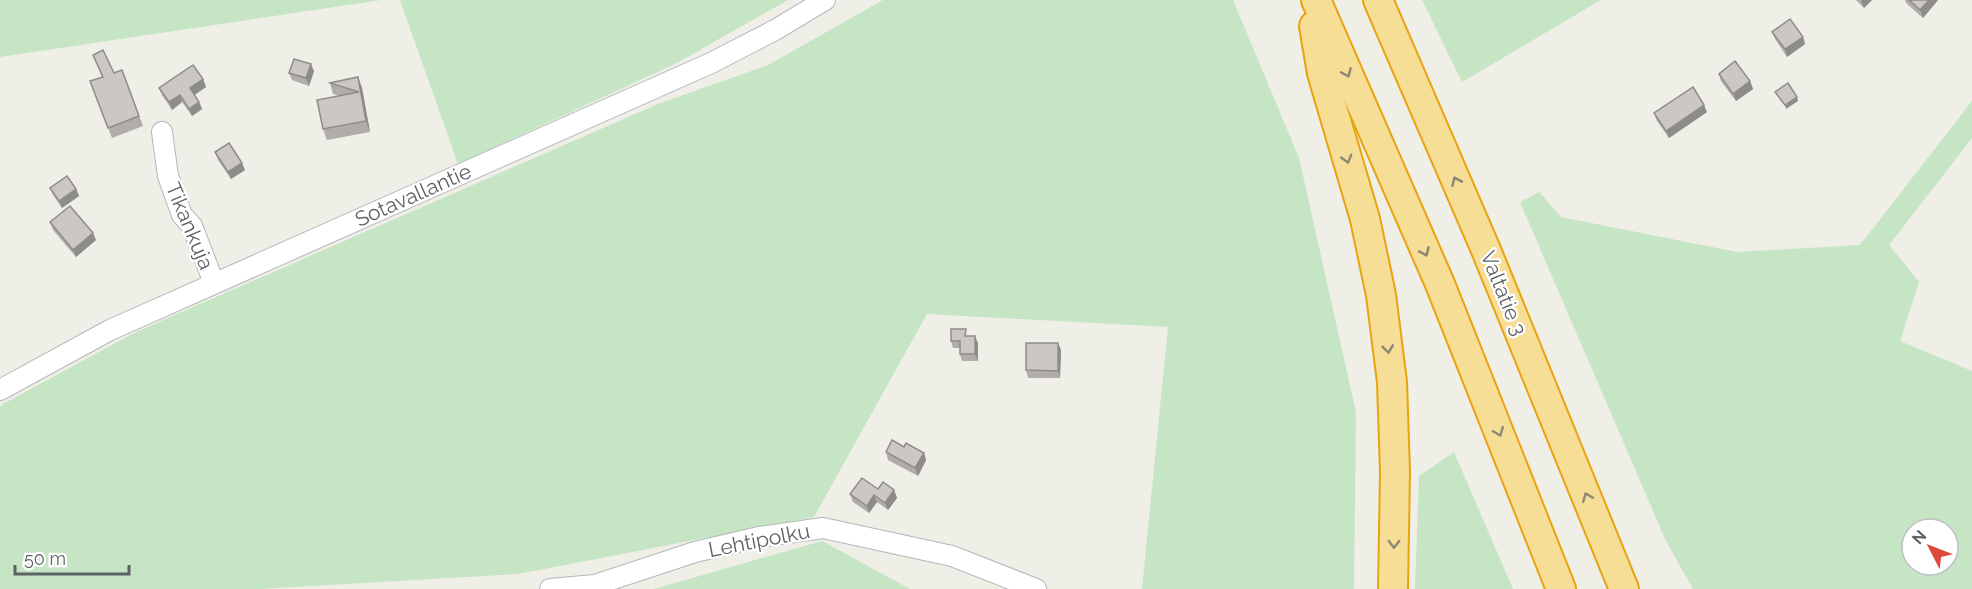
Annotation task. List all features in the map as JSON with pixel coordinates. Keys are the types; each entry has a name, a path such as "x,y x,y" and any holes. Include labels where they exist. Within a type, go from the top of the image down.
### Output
{"highway":[{"path":"1310,0 1322,73 1365,219 1381,295 1393,404 1395,472 1393,589"},
{"path":"1316,0 1440,284 1561,589"},
{"name":"Valtatie 3","path":"1377,0 1486,250 1624,589"},
{"path":"1609,551 1639,589"}],"street":[{"name":"Sotavallantie","path":"0,390 110,330 711,63 775,30 825,0"},
{"name":"Tikankuja","path":"162,132 168,176 182,215 192,226 214,283"},
{"name":"Lehtipolku","path":"550,589 595,585 695,552 759,537 823,528 952,556 1036,589"}],"green space":[{"path":"0,0 381,0 0,57"},
{"path":"400,0 788,0 677,63 458,164"},
{"path":"883,0 1233,0 1299,158 1356,412 1354,589 1142,589 1168,327 927,314 814,517 518,574 260,589 0,589 0,407 3,404 136,332 658,104 768,65"},
{"path":"1422,0 1601,0 1462,82"},
{"path":"1972,101 1972,138 1889,245 1919,282 1900,341 1972,371 1972,589 1693,589 1666,541 1520,202 1539,192 1561,217 1737,252 1860,245"},
{"path":"1454,452 1513,589 1415,589 1419,476"},
{"path":"822,541 910,589 654,589"}],"building":[{"path":"1909,0 1929,0 1920,10"},
{"path":"1790,19 1803,37 1785,49 1772,32"},
{"path":"103,50 114,73 122,70 139,116 108,128 90,81 103,77 93,55"},
{"path":"294,59 311,64 306,78 289,73"},
{"path":"1735,61 1750,81 1733,94 1719,74"},
{"path":"193,65 203,79 190,88 199,102 189,109 180,95 169,102 159,88"},
{"path":"358,77 366,121 323,129 317,100 359,92 330,83"},
{"path":"1788,83 1797,97 1785,105 1775,92"},
{"path":"1693,87 1704,105 1666,131 1654,113"},
{"path":"229,143 242,163 228,172 215,152"},
{"path":"67,176 76,189 59,201 50,188"},
{"path":"70,206 93,233 73,250 50,222"},
{"path":"951,329 966,329 965,336 975,336 975,354 960,354 960,341 951,341"},
{"path":"1026,343 1058,343 1058,371 1026,370"},
{"path":"892,440 904,447 906,443 924,453 915,468 886,452"},
{"path":"862,478 878,489 883,482 894,490 885,503 874,495 867,506 850,494"}]}
